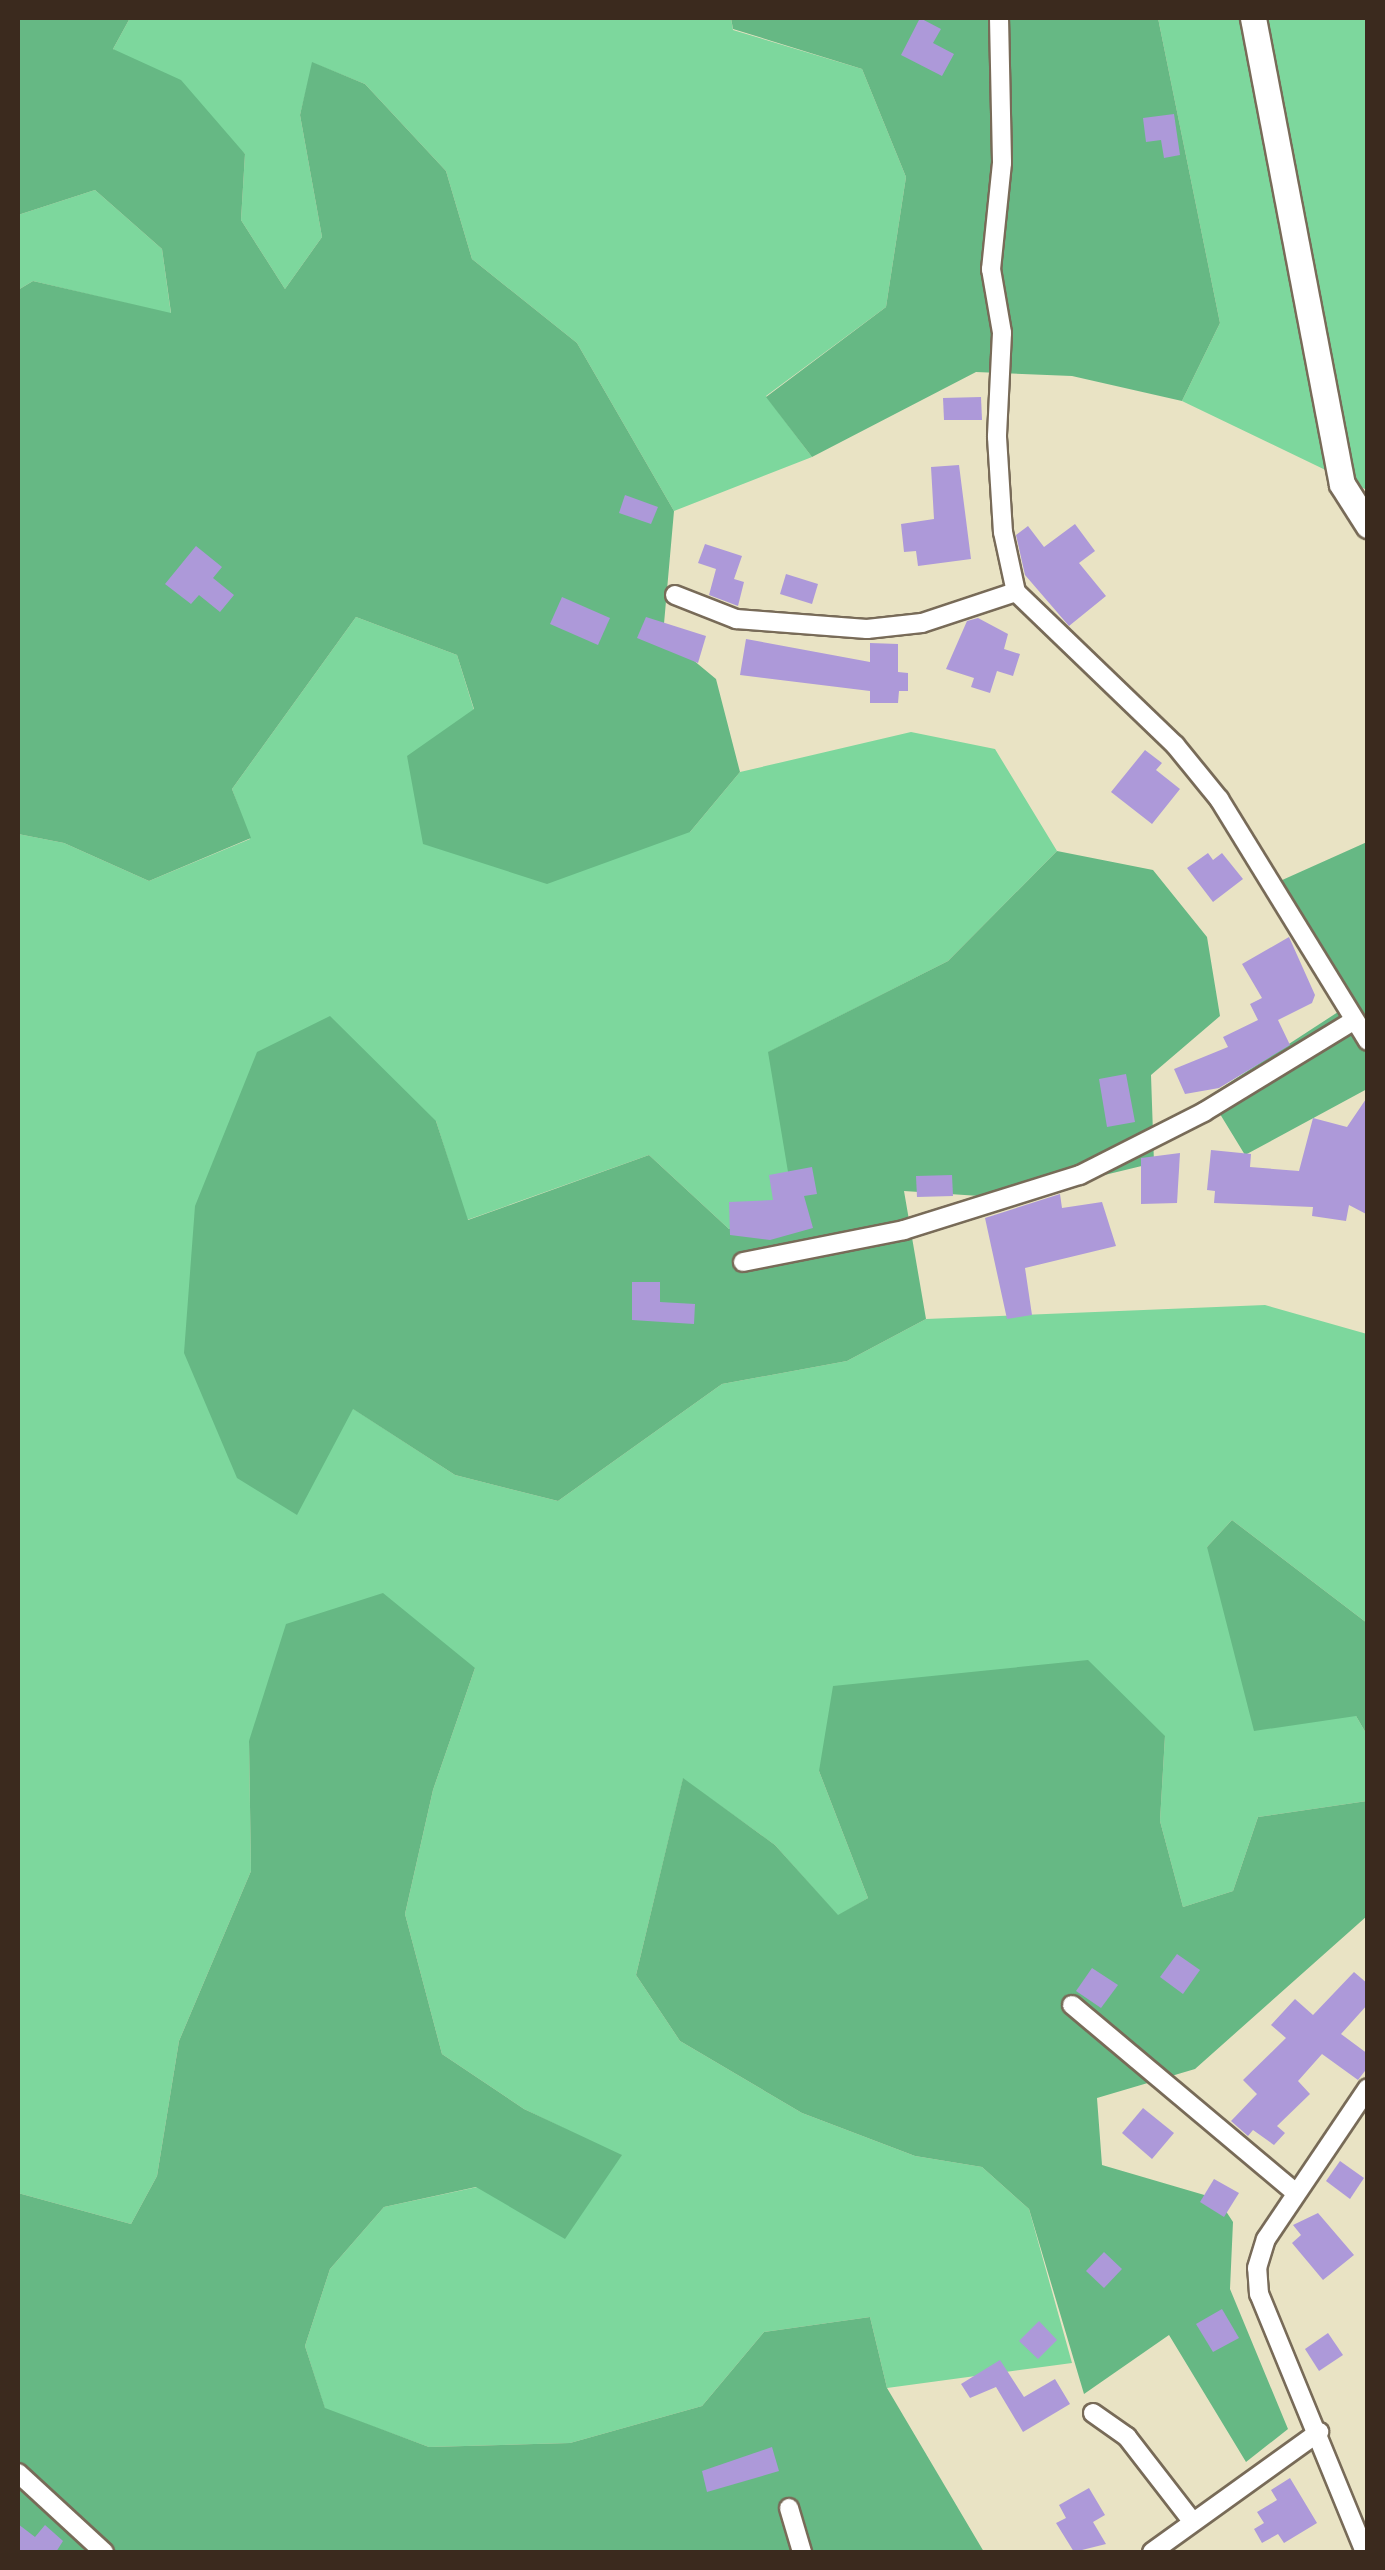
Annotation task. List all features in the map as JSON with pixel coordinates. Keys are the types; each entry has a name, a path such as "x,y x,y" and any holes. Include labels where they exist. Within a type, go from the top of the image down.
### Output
{"main road":[{"path":"1253,18 1342,484 1367,522"}],"street":[{"path":"999,18 1002,162 991,269 1002,333 997,437 1003,532 1016,592 1175,745 1219,799 1368,1042"},
{"path":"675,595 736,618 867,629 922,623 1016,592"},
{"path":"742,1262 937,1221 1080,1175 1204,1112 1354,1021"},
{"path":"1072,2005 1295,2192"},
{"path":"1365,2552 1259,2294 1260,2254 1295,2192 1368,2088"},
{"path":"1093,2413 1126,2437 1192,2521"},
{"path":"1152,2552 1318,2432"},
{"path":"18,2473 104,2552"},
{"path":"789,2508 802,2552"}],"green space":[{"path":"18,18 130,18 113,49 181,80 245,154 241,220 285,289 322,237 300,115 312,62 365,84 446,171 472,259 577,343 674,511 663,635 716,679 740,772 690,832 547,884 423,844 407,756 474,709 457,655 356,617 232,789 251,838 149,881 64,843 18,834 18,290 33,281 171,313 162,249 95,190 18,215"},
{"path":"130,18 731,18 733,30 862,69 906,177 886,307 766,396 812,457 674,511 577,343 472,259 446,171 365,84 313,63 300,115 322,237 285,289 241,220 245,154 113,49"},
{"path":"731,18 1158,18 1220,323 1182,401 1072,376 976,372 812,457 766,397 886,307 906,177 862,69 733,29"},
{"path":"1158,18 1367,18 1367,490 1182,401 1220,323"},
{"path":"95,190 162,249 171,314 33,281 18,290 18,215"},
{"path":"356,617 457,655 474,710 407,757 690,832 740,772 911,732 995,749 1057,851 948,961 769,1052 799,1232 729,1229 649,1155 467,1220 436,1121 352,1408 455,1475 558,1501 722,1384 847,1361 926,1319 1265,1305 1367,1334 1367,1623 1232,1520 1207,1547 1356,1716 1367,1735 1367,1801 1258,1817 1233,1891 1183,1907 1160,1821 1165,1736 819,1771 868,1898 838,1916 775,1845 683,1779 636,1975 680,2041 802,2113 915,2156 982,2167 1029,2209 1072,2363 887,2388 870,2317 764,2332 702,2406 570,2443 429,2447 325,2409 305,2346 330,2269 384,2207 621,2156 524,2109 442,2054 405,1914 433,1790 475,1668 249,1741 251,1871 179,2041 157,2176 131,2224 18,2193 18,834 64,843 149,881 250,839 232,789"},
{"path":"1367,842 1367,1089 1245,1155 1209,1096 1338,1012 1280,881"},
{"path":"1057,851 1153,870 1207,937 1220,1016 1151,1075 1154,1163 1010,1198 904,1191 926,1319 847,1361 722,1384 558,1501 455,1475 353,1409 297,1515 237,1478 184,1353 195,1206 257,1052 330,1016 436,1121 468,1220 649,1155 729,1229 798,1232 768,1052 948,961"},
{"path":"1232,1520 1367,1623 1367,1735 1356,1716 1254,1731 1207,1547"},
{"path":"383,1593 475,1668 433,1790 405,1914 442,2054 524,2109 622,2155 565,2239 476,2187 384,2207 330,2269 305,2346 325,2408 429,2447 570,2443 702,2406 764,2332 870,2317 887,2388 984,2552 18,2552 18,2193 131,2224 157,2176 179,2041 251,1871 249,1741 286,1624"},
{"path":"1088,1660 1165,1736 1160,1821 1183,1907 1233,1891 1258,1817 1367,1801 1367,1916 1195,2069 1097,2098 1102,2165 1218,2199 1233,2222 1230,2289 1288,2429 1246,2462 1169,2335 1084,2394 1029,2209 982,2167 915,2156 802,2113 680,2041 636,1975 683,1778 775,1845 838,1915 868,1898 819,1771 833,1686"}],"building":[{"path":"920,18 941,29 933,43 954,54 942,76 901,55"},
{"path":"1174,114 1180,155 1164,158 1161,140 1146,142 1143,118"},
{"path":"981,397 982,420 944,420 943,398"},
{"path":"959,465 971,559 918,566 916,551 904,552 901,524 934,519 931,467"},
{"path":"625,495 658,507 651,524 619,513"},
{"path":"1075,524 1095,551 1079,563 1106,596 1069,626 1025,575 1016,535 1028,526 1044,547"},
{"path":"705,544 742,556 734,579 744,582 738,606 709,595 716,569 698,563"},
{"path":"196,546 222,567 213,578 234,595 220,612 199,595 191,604 165,584"},
{"path":"786,574 818,584 812,604 780,594"},
{"path":"562,597 610,618 598,645 550,624"},
{"path":"646,617 706,636 698,663 637,638"},
{"path":"978,618 1008,634 1004,649 1020,654 1013,676 997,671 990,693 971,687 974,678 946,669 967,621"},
{"path":"746,639 870,662 870,643 898,644 898,672 908,673 908,691 899,691 898,703 870,703 870,691 740,675"},
{"path":"1145,750 1162,763 1156,770 1180,789 1152,824 1111,792"},
{"path":"1208,853 1213,860 1222,853 1243,879 1213,902 1187,868"},
{"path":"1289,937 1315,995 1312,1003 1278,1020 1290,1045 1219,1088 1185,1094 1174,1069 1228,1047 1223,1037 1258,1020 1250,1004 1262,998 1242,964"},
{"path":"1126,1074 1135,1122 1107,1127 1099,1079"},
{"path":"1368,1096 1368,1215 1349,1205 1346,1221 1312,1216 1313,1207 1214,1203 1215,1191 1207,1190 1211,1150 1251,1154 1250,1167 1299,1171 1313,1118 1347,1127"},
{"path":"1180,1153 1177,1203 1141,1204 1141,1158"},
{"path":"812,1167 817,1194 804,1196 813,1228 770,1240 730,1235 729,1202 773,1200 769,1175"},
{"path":"952,1175 953,1196 917,1197 916,1176"},
{"path":"1060,1194 1062,1208 1102,1202 1116,1246 1025,1268 1032,1315 1007,1319 985,1218"},
{"path":"632,1282 660,1282 660,1302 695,1304 694,1324 632,1320"},
{"path":"1177,1954 1200,1970 1183,1994 1160,1977"},
{"path":"1092,1968 1118,1985 1101,2008 1076,1991"},
{"path":"1354,1972 1368,1984 1368,2004 1341,2034 1368,2054 1368,2067 1358,2080 1322,2054 1298,2081 1310,2094 1277,2126 1285,2133 1274,2145 1253,2130 1248,2136 1231,2121 1257,2094 1243,2080 1286,2038 1271,2025 1295,1999 1313,2015"},
{"path":"1143,2108 1174,2133 1152,2159 1122,2133"},
{"path":"1340,2161 1364,2178 1350,2199 1326,2181"},
{"path":"1214,2179 1239,2193 1224,2217 1200,2202"},
{"path":"1318,2213 1354,2255 1323,2280 1292,2243 1301,2235 1293,2225"},
{"path":"1104,2252 1122,2269 1104,2288 1086,2271"},
{"path":"1222,2309 1239,2338 1213,2352 1196,2324"},
{"path":"1039,2321 1057,2340 1038,2359 1019,2341"},
{"path":"1328,2333 1343,2355 1319,2371 1305,2349"},
{"path":"1000,2360 1024,2397 1055,2379 1070,2404 1023,2432 996,2387 970,2398 961,2384"},
{"path":"772,2447 779,2471 707,2492 702,2471"},
{"path":"1290,2478 1317,2523 1284,2543 1278,2534 1262,2543 1254,2529 1264,2523 1257,2512 1277,2500 1271,2490"},
{"path":"1089,2488 1105,2515 1093,2522 1106,2544 1074,2552 1056,2523 1066,2518 1059,2505"},
{"path":"18,2524 35,2537 45,2525 63,2541 56,2552 18,2552"}]}
